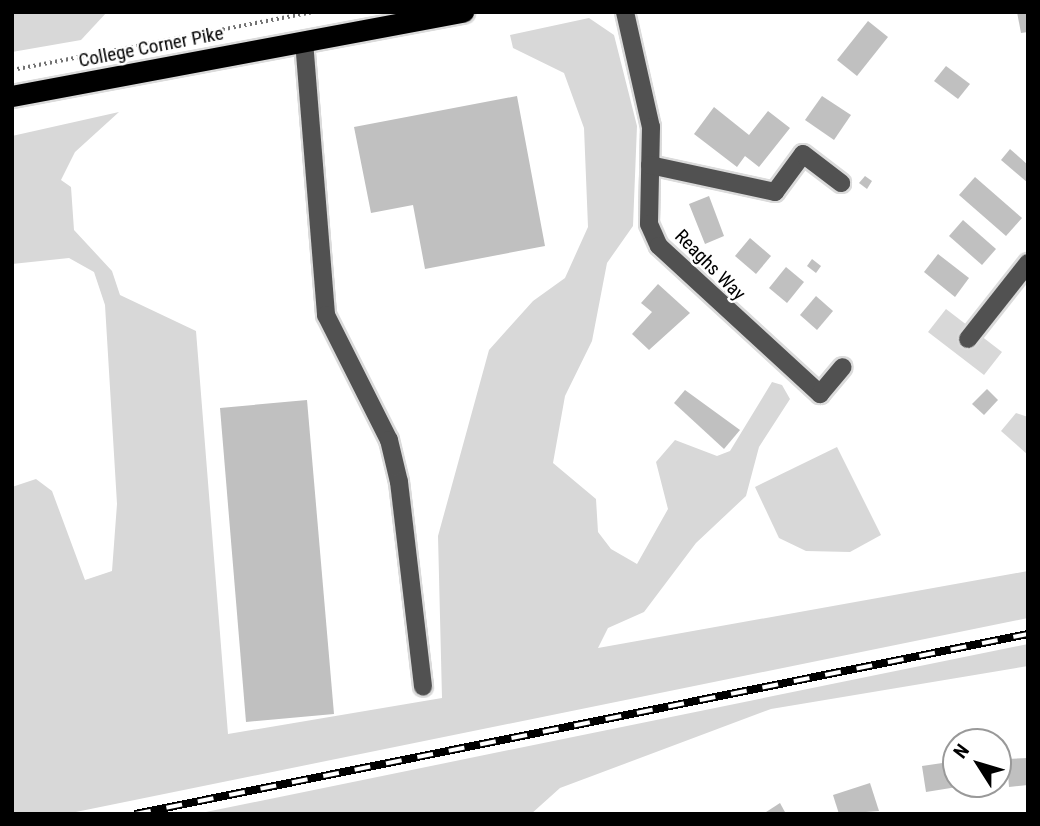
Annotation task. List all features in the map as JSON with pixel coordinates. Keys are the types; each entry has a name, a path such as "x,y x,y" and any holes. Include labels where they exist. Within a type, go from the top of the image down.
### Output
{"highway":[{"name":"College Corner Pike","path":"12,96 463,12"}],"street":[{"name":"Reaghs Way","path":"625,12 651,127 649,224 678,268 820,394 843,367"},
{"path":"304,41 326,315 388,440 397,472 423,687"},
{"path":"650,164 775,192 803,153 841,183"},
{"path":"968,339 1028,263"}],"path":[{"path":"12,70 314,12"}],"shaded area":[{"path":"12,12 107,12 81,40 12,52"},
{"path":"589,18 614,35 637,126 633,226 607,263 592,341 565,396 553,463 596,499 598,532 611,549 637,564 668,509 656,462 675,440 717,456 730,451 772,382 782,385 790,399 759,447 746,496 696,543 644,612 608,628 598,648 1028,571 1028,618 66,814 12,814 12,487 36,479 52,491 85,580 112,571 117,504 105,305 94,272 69,258 12,264 12,136 119,112 75,152 61,180 71,187 74,230 112,271 120,295 196,331 228,734 442,698 438,536 489,350 533,301 565,278 588,227 584,128 564,73 513,48 510,35"},
{"path":"946,309 1002,352 984,375 928,332"},
{"path":"1016,413 1028,417 1028,455 1001,431"},
{"path":"837,447 881,535 850,552 806,551 779,538 755,487"},
{"path":"1028,644 1028,666 771,709 560,788 531,814 196,814"}],"building":[{"path":"1017,12 1028,12 1028,32 1021,33"},
{"path":"868,21 888,37 857,76 837,60"},
{"path":"946,66 970,84 958,99 934,81"},
{"path":"517,96 545,246 425,269 413,205 371,213 354,127"},
{"path":"822,96 851,115 834,140 805,120"},
{"path":"714,107 749,135 768,111 790,128 759,167 745,156 737,167 694,134"},
{"path":"1010,149 1028,165 1028,183 1001,160"},
{"path":"865,176 872,181 867,189 859,183"},
{"path":"975,177 1022,218 1006,236 959,195"},
{"path":"709,196 724,236 705,244 689,204"},
{"path":"963,220 996,249 982,265 949,236"},
{"path":"750,238 771,256 756,274 735,256"},
{"path":"938,254 969,278 955,297 924,272"},
{"path":"812,259 821,266 816,273 807,266"},
{"path":"786,267 804,282 787,303 769,288"},
{"path":"658,284 690,313 649,350 632,334 652,312 641,303"},
{"path":"816,296 833,311 817,330 800,315"},
{"path":"987,389 998,400 984,415 972,404"},
{"path":"685,390 740,430 724,449 674,403"},
{"path":"307,400 334,714 246,722 220,408"},
{"path":"1028,758 1028,785 1012,787 1012,759"},
{"path":"942,763 942,789 926,792 922,766"},
{"path":"870,783 879,811 839,814 833,795"},
{"path":"780,803 786,814 763,814"}],"railway":[{"path":"135,814 1028,634"}]}
